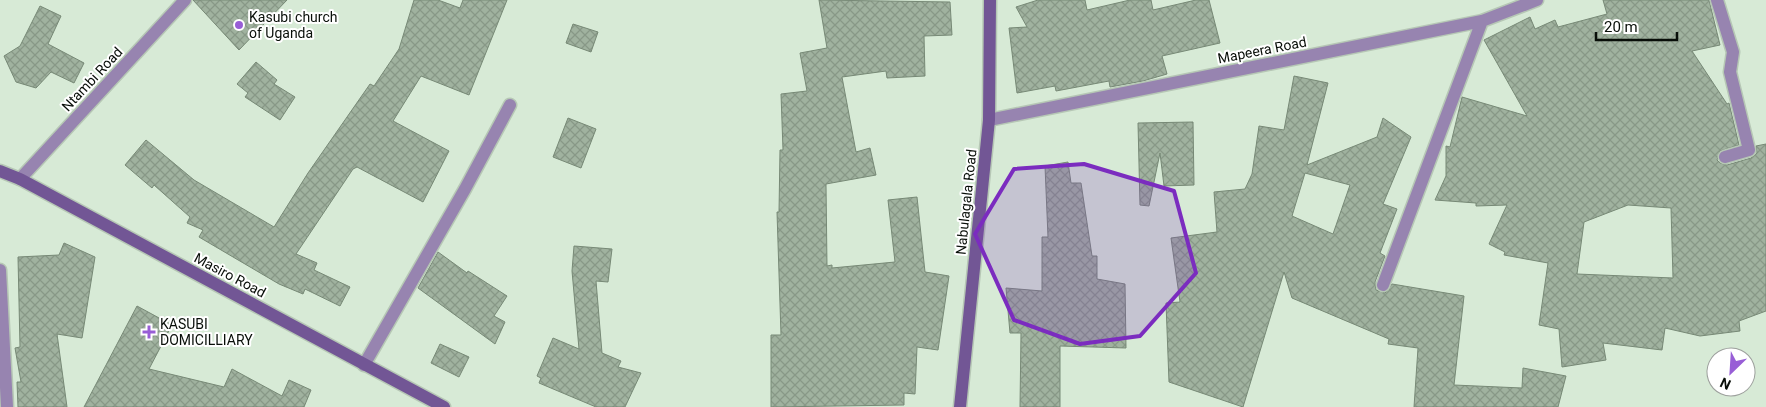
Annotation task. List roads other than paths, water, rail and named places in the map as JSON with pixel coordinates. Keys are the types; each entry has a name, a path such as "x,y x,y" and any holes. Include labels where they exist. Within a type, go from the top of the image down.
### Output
{"main road":[{"name":"Nabulagala Road","path":"960,407 990,120 990,0"},
{"name":"Masiro Road","path":"0,171 20,179 444,407"}],"street":[{"name":"Ntambi Road","path":"20,179 186,0"},
{"path":"1717,0 1733,52 1730,72 1749,150 1725,157"},
{"name":"Mapeera Road","path":"990,120 1482,21 1532,1"},
{"path":"1383,285 1482,21"},
{"path":"364,365 465,189 510,105"},
{"path":"0,270 7,407"}],"place":[{"name":"Kasubi church of Uganda","path":"239,25"},
{"name":"KASUBI DOMICILLIARY","path":"149,332"}]}
